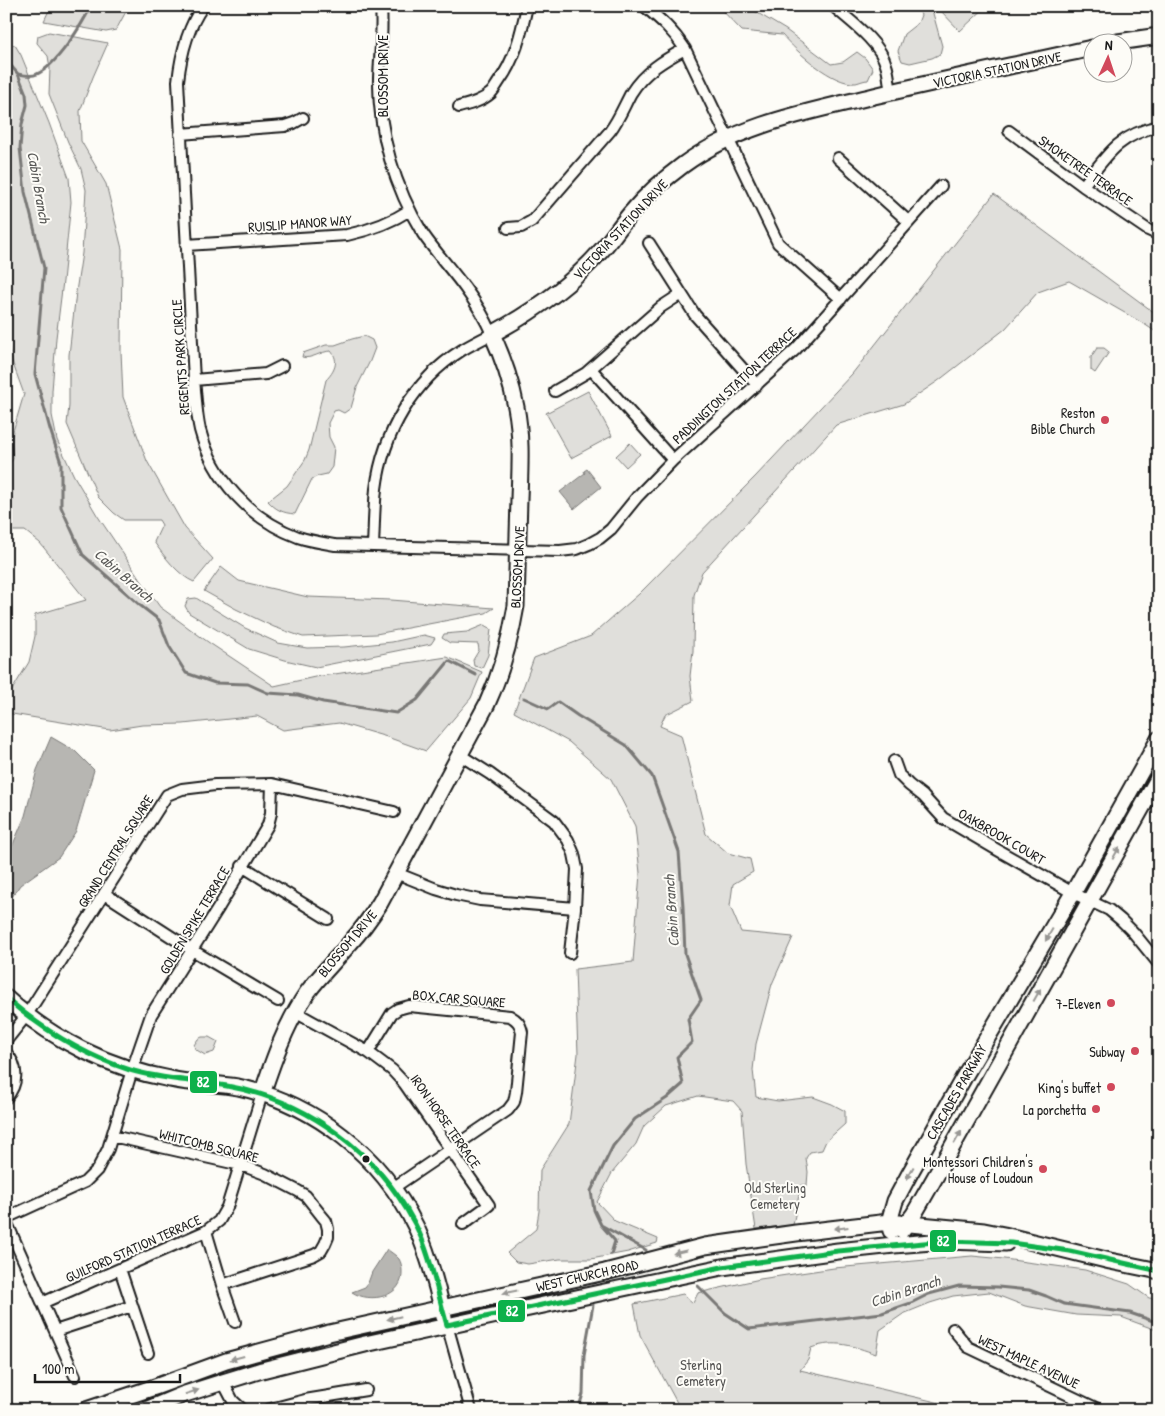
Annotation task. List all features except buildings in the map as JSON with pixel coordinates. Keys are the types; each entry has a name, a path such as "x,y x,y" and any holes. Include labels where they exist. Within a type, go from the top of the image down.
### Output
{"main road":[{"path":"1132,40 1159,36"},
{"name":"VICTORIA STATION DRIVE","path":"492,334 519,320 558,293 600,252 630,214 664,179 705,150 728,138 751,128 775,121 891,92 1082,50"},
{"name":"BLOSSOM DRIVE","path":"262,1094 275,1054 294,1012 323,973 366,924 380,903 487,704 506,656 516,606 521,459 520,434 511,384 492,334"},
{"name":"CASCADES PARKWAY","path":"889,1222 895,1201 951,1101 1073,893 1159,740"},
{"name":"CASCADES PARKWAY","path":"894,1244 938,1172 1159,777"},
{"path":"6,998 26,1016 85,1052 132,1070 173,1080 237,1087 278,1098 304,1111 338,1133 364,1155 380,1172 393,1188 416,1226 425,1248 446,1325"},
{"path":"889,1222 894,1244"},
{"name":"WEST CHURCH ROAD","path":"86,1410 226,1361 329,1332 606,1272 705,1246 796,1233 889,1222 984,1231 1159,1271"},
{"name":"WEST CHURCH ROAD","path":"146,1410 182,1395 223,1382 365,1344 722,1267 894,1244 945,1241 1011,1243 1070,1251"}],"street":[{"name":"REGENTS PARK CIRCLE","path":"203,6 191,27 185,44 180,61 178,80 194,380 200,430 214,465 236,496 252,510 281,530 298,537 335,545 518,551"},
{"name":"BLOSSOM DRIVE","path":"381,6 380,104 388,153 397,181 410,210 424,234 480,310 492,334"},
{"path":"459,107 476,102 491,92 503,77 519,43 527,6"},
{"path":"644,6 666,24 686,49 778,243 841,299"},
{"path":"833,6 868,38 880,52 886,64 891,92"},
{"path":"508,228 521,227 532,221 618,121 631,93 641,80 666,59 686,49"},
{"path":"180,134 285,126 303,118"},
{"path":"1084,186 1108,153 1119,143 1145,129 1159,126"},
{"name":"SMOKETREE TERRACE","path":"1009,131 1084,186 1159,236"},
{"path":"838,158 909,222"},
{"name":"PADDINGTON STATION TERRACE","path":"518,551 577,549 595,541 611,530 637,497 672,460 796,349 941,186"},
{"name":"RUISLIP MANOR WAY","path":"186,245 346,235 381,226 410,210"},
{"path":"649,243 695,315 757,385"},
{"path":"555,391 586,373 661,307 681,294"},
{"name":"VICTORIA STATION DRIVE","path":"374,546 376,490 379,469 389,439 402,411 423,383 444,363 461,350 492,334"},
{"path":"194,380 266,374 282,366"},
{"path":"591,369 672,460"},
{"path":"460,756 490,774 554,821 572,847 576,862 575,908 570,954"},
{"name":"OAKBROOK COURT","path":"894,761 899,775 923,796 943,818 1073,893 1109,910 1133,932 1159,964"},
{"name":"GRAND CENTRAL SQUARE","path":"6,1042 26,1016 167,795 182,789 215,785 272,784 394,812"},
{"name":"GOLDEN SPIKE TERRACE","path":"6,1219 85,1182 102,1164 151,1015 268,824 271,813 272,784"},
{"path":"242,866 328,919"},
{"path":"396,873 436,889 480,900 575,908"},
{"path":"105,894 192,950 278,1001"},
{"name":"BOX CAR SQUARE","path":"368,1052 392,1013 403,1007 510,1016 521,1025 517,1085 514,1102 508,1110 393,1188"},
{"name":"IRON HORSE TERRACE","path":"294,1012 368,1052 392,1070 404,1083 489,1205 463,1224"},
{"path":"6,1053 14,1065 16,1073 13,1088 6,1098"},
{"name":"GUILFORD STATION TERRACE","path":"42,1303 206,1231 219,1221 224,1215 241,1165 262,1094"},
{"name":"WHITCOMB SQUARE","path":"112,1136 241,1165 266,1174 306,1196 326,1221 328,1237 321,1251 314,1255 222,1285"},
{"path":"6,1219 75,1376"},
{"path":"206,1231 235,1322"},
{"path":"120,1269 148,1354"},
{"path":"55,1331 132,1306"},
{"path":"446,1325 471,1410"},
{"name":"WEST MAPLE AVENUE","path":"953,1329 968,1347 1100,1410"},
{"path":"223,1382 233,1402 243,1410"},
{"path":"267,1410 298,1401 366,1390"},
{"path":"6,1406 11,1410"}],"green space":[{"path":"51,6 129,6 116,30 106,32 44,21"},
{"path":"718,6 746,6 786,30 831,64 843,62 857,52 865,58 873,69 868,80 856,83 837,79 806,58 782,35 742,31"},
{"path":"917,6 931,6 942,46 940,54 932,58 910,63 902,61 898,51 904,34 918,23 921,15"},
{"path":"944,6 987,6 960,31 940,10"},
{"path":"49,32 108,43 80,111 81,141 106,184 122,249 121,351 123,397 147,461 185,528 213,559 194,582 177,570 154,542 162,525 159,520 124,520 98,497 67,424 69,355 82,253 86,190 81,169 49,94 50,68 48,56 37,43 38,36"},
{"path":"6,45 15,45 21,55 69,178 71,202 56,338 52,415 57,440 74,476 97,515 160,607 274,686 315,677 447,657 482,672 471,698 426,751 339,723 283,730 257,716 183,724 142,725 110,730 6,713 6,700 29,662 35,636 35,615 86,600 40,543 25,531 6,531 6,468 13,459 11,438 24,394 13,364 6,336"},
{"name":"Old Sterling Cemetery","path":"994,194 1159,316 1159,334 1069,281 1038,292 1005,329 938,381 904,404 836,425 702,572 694,595 693,651 690,676 693,701 665,715 660,726 681,735 706,834 728,853 750,859 753,872 733,884 730,906 741,932 793,937 772,984 756,1044 753,1070 756,1097 778,1101 813,1097 845,1111 845,1124 826,1141 822,1150 810,1152 806,1158 807,1185 801,1185 793,1225 756,1229 746,1164 742,1111 733,1101 698,1096 666,1106 644,1126 636,1144 612,1173 597,1202 615,1221 658,1239 657,1243 628,1252 591,1259 560,1259 528,1264 516,1262 507,1253 536,1229 539,1211 540,1170 569,1124 578,1054 575,969 633,962 640,873 635,826 611,779 569,742 514,712 534,658 591,636 639,594 756,476 852,374"},
{"path":"364,336 372,340 375,348 357,387 351,408 344,413 338,410 334,411 328,423 329,437 334,447 332,467 327,474 312,479 295,514 287,513 274,507 268,501 287,486 305,460 326,380 335,366 334,355 331,351 305,358 302,357 303,353 326,345 335,345"},
{"path":"1097,348 1104,348 1109,352 1095,373 1091,370 1091,357"},
{"path":"588,391 612,436 571,458 546,413"},
{"path":"630,443 640,454 626,467 616,456"},
{"path":"221,567 239,581 308,597 391,600 494,608 486,613 376,634 303,637 274,627 204,591"},
{"path":"196,598 245,628 278,643 307,648 344,647 392,642 424,635 435,638 431,644 316,667 249,649 189,613 185,606 188,599"},
{"path":"484,625 491,629 488,655 482,668 474,666 473,660 479,650 478,644 450,643 442,638 444,634 467,632"},
{"path":"202,1037 209,1037 218,1042 214,1052 205,1055 195,1049 194,1045"},
{"name":"Sterling Cemetery","path":"972,1256 1085,1270 1129,1284 1149,1298 1159,1299 1159,1331 1121,1317 1076,1315 1025,1306 989,1292 953,1296 903,1314 880,1330 876,1354 844,1345 820,1345 811,1348 808,1360 800,1370 949,1405 948,1410 681,1410 640,1335 634,1304 683,1294 693,1303 698,1293 760,1279 834,1268"}],"shaded area":[{"path":"587,469 601,487 574,509 560,492 585,473 584,471"},
{"path":"51,737 75,751 94,770 76,831 59,857 20,885 6,906 6,861 25,816 37,770"},
{"path":"387,1249 401,1263 401,1280 398,1287 384,1296 376,1297 359,1296 352,1292 365,1287"}],"waterway":[{"path":"18,74 35,75 52,63 75,34 91,6"},
{"name":"Cabin Branch","path":"6,60 18,74 26,94 27,105 22,124 20,148 25,192 44,268 35,374 61,463 61,507 83,555 159,620 169,646 186,673 215,683 248,684 268,693 298,695 323,702 396,713 417,700 449,661 476,675"},
{"name":"Cabin Branch","path":"524,698 548,709 558,702 626,745 652,776 679,852 685,954 701,1000 688,1019 692,1042 677,1057 683,1084 667,1098 635,1119 613,1146 591,1191 594,1210 601,1225 646,1250"},
{"path":"602,1226 615,1241 611,1254"},
{"name":"Cabin Branch","path":"698,1286 725,1313 749,1329 882,1313 911,1303 929,1294 959,1286 1029,1290 1064,1304 1130,1313 1159,1323"},
{"path":"578,1410 583,1394 584,1355 593,1305"}],"transit line":[{"name":"82","path":"6,998 49,1031 80,1049 113,1064 154,1076 227,1086 256,1093 285,1103 337,1133 360,1152 381,1174 415,1224 430,1261 447,1325 722,1267 838,1251 945,1241 1011,1243 1070,1251 1159,1271"}],"place":[{"name":"Reston Bible Church","path":"1105,420"},
{"name":"7-Eleven","path":"1111,1003"},
{"name":"Subway","path":"1135,1051"},
{"name":"King's buffet","path":"1111,1087"},
{"name":"La porchetta","path":"1096,1109"},
{"name":"Montessori Children's House of Loudoun","path":"1043,1169"}]}
